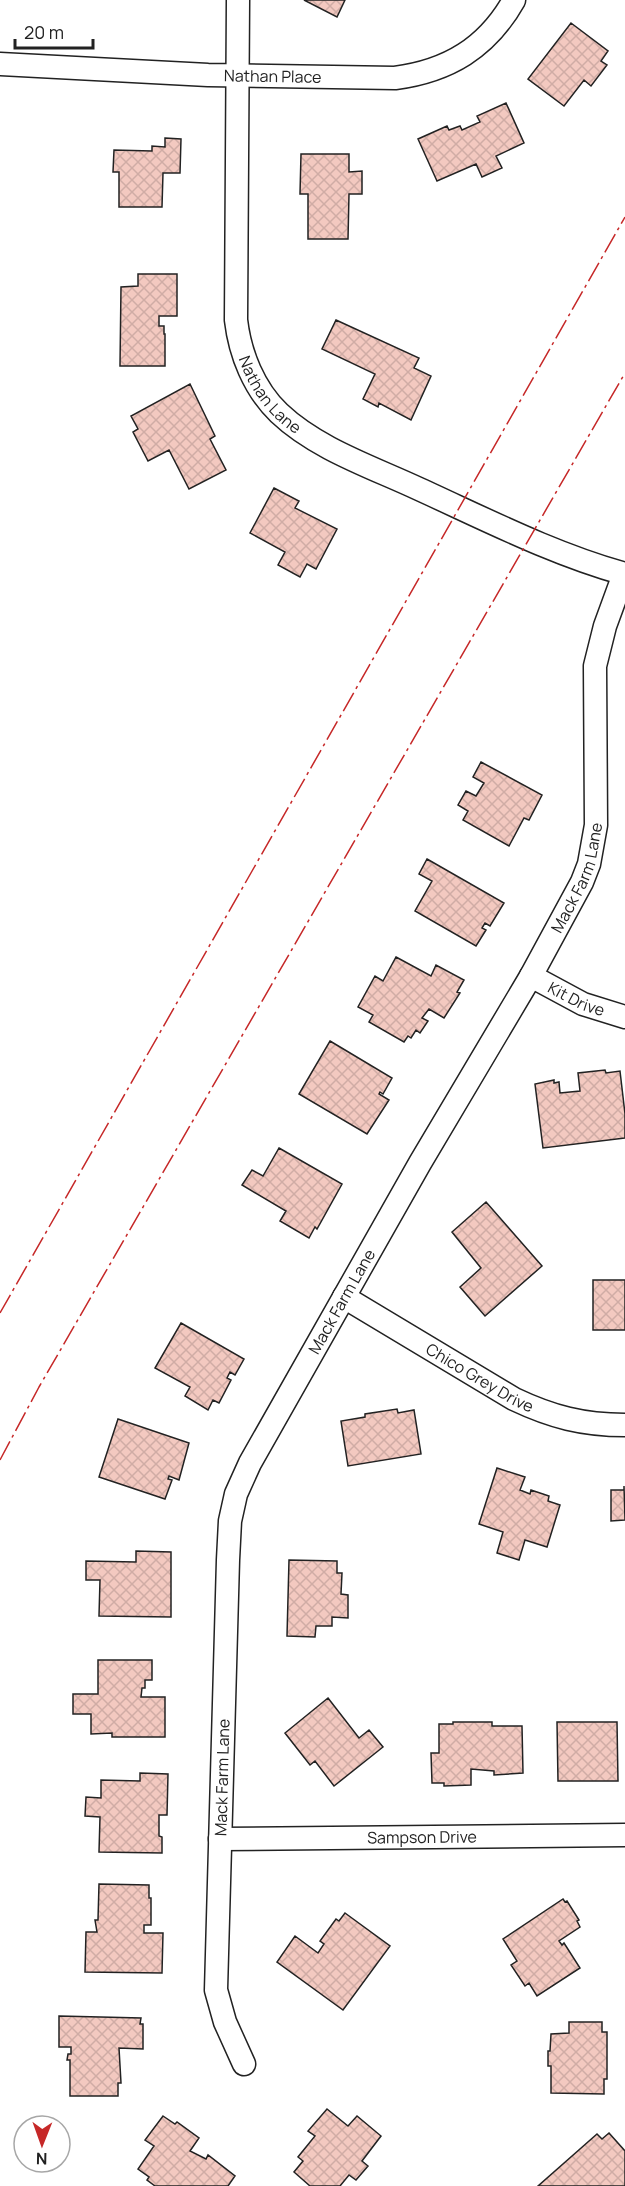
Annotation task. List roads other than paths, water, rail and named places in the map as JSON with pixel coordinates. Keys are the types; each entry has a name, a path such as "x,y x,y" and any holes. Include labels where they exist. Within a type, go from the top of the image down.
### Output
{"street":[{"name":"Nathan Lane","path":"238,0 236,320 242,351 250,370 273,406 293,426 330,448 565,555 625,574"},
{"name":"Nathan Place","path":"0,64 237,76 395,78 418,75 441,68 467,54 489,35 514,0"},
{"name":"Mack Farm Lane","path":"244,2064 225,2022 216,1990 228,1560 230,1521 236,1494 250,1463 420,1163 531,976 573,900 589,864 595,835 596,810 595,666 605,626 625,574"},
{"name":"Kit Drive","path":"531,976 583,1004 625,1017"},
{"name":"Chico Grey Drive","path":"344,1297 514,1399 543,1413 572,1421 625,1425"},
{"name":"Sampson Drive","path":"220,1839 625,1835"}]}
